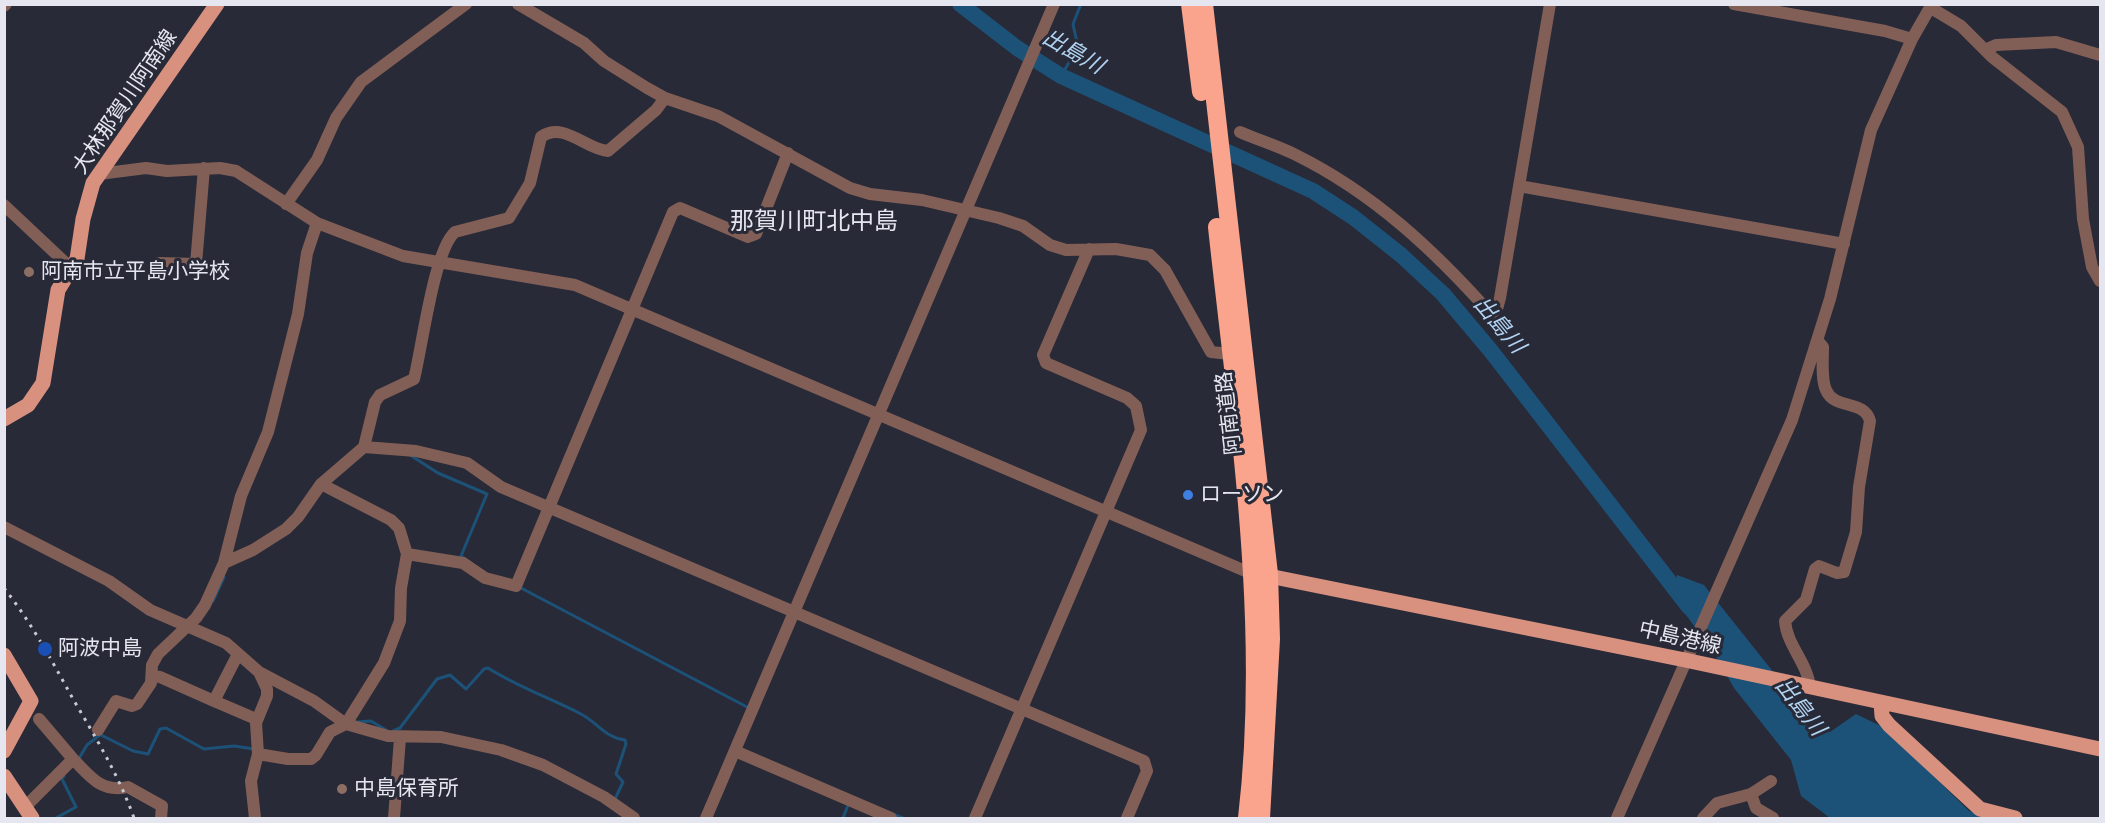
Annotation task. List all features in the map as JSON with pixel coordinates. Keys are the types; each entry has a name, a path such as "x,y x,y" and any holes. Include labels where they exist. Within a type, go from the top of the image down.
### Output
{"highway":[{"name":"阿南道路","path":"1190,4 1209,111 1269,574 1271,639 1262,819"},
{"name":"阿南道路","path":"1204,4 1209,111"},
{"name":"阿南道路","path":"1217,177 1254,637 1251,781 1247,819"}],"main road":[{"name":"大林那賀川阿南線","path":"5,418 28,405 38,393 45,374 58,290 80,248 88,195 99,174 217,4"},
{"name":"中島港線","path":"1250,573 1269,574 1685,660 2100,749"},
{"path":"4,655 31,701 4,751"},
{"path":"1881,703 1882,716 1889,725 1965,797 1980,809 2015,819"},
{"path":"4,776 28,813"}],"street":[{"path":"286,204 317,160 336,118 361,82 466,4"},
{"path":"518,4 584,44 604,61 665,98 718,116 860,191 922,200 967,210 1023,226 1058,247 1116,249 1150,255 1159,262 1211,352 1230,354"},
{"path":"706,819 1054,4"},
{"path":"1240,132 1295,155 1346,183 1388,213 1427,246 1491,314 1497,309 1500,298 1550,4"},
{"path":"1734,4 1886,31 1912,39"},
{"path":"1617,819 1792,420 1818,341 1871,130 1912,39 1932,6 1961,26 1984,50 2062,112 2078,147 2083,219 2092,267 2100,281"},
{"path":"1984,50 1996,45 2056,42 2100,54"},
{"path":"224,563 253,550 286,529 322,485 364,447 371,429 375,402 380,395 414,379 440,263 450,237 455,232 508,218 530,183 541,137 549,132 559,131 600,150 608,151 656,110 665,98"},
{"path":"407,554 462,563 485,578 516,586 673,212 680,208 748,237 756,234 788,153"},
{"path":"99,174 146,168 186,171 204,168 236,171 317,223 403,256 575,285 1250,573"},
{"path":"159,263 196,264 204,168"},
{"path":"1519,186 1844,244"},
{"path":"4,205 71,268"},
{"path":"256,718 156,677 152,665 158,654 188,626 205,605 224,563 242,496 268,432 298,314 307,253 317,223"},
{"path":"975,819 1141,430 1136,406 1127,398 1046,363 1043,355 1089,249"},
{"path":"1810,688 1808,673 1786,632 1785,621 1806,600 1815,569 1819,566 1837,573 1844,572 1856,532 1859,487 1870,421 1868,414 1862,408 1830,397 1825,388 1823,347 1818,341"},
{"path":"364,447 417,452 467,463 489,482 1144,761 1147,771 1127,819"},
{"path":"258,753 288,759 311,759 316,755 330,732 346,724 384,663 400,621 401,588 407,554 399,528 391,520 322,485"},
{"path":"4,527 109,581 150,610 225,643 260,672 314,701 346,724 400,738 441,737 512,754 543,765 594,792 634,819"},
{"path":"214,701 238,654"},
{"path":"255,819 251,781 258,753 256,718 267,696 267,689 260,672"},
{"path":"98,730 112,704 116,701 132,706 137,704 156,677"},
{"path":"39,719 75,761 109,789 118,790 128,786 162,806 161,819"},
{"path":"394,819 400,738"},
{"path":"735,751 891,819"},
{"path":"28,813 75,761"},
{"path":"1702,819 1717,803 1751,794 1772,780"},
{"path":"1751,794 1756,808 1773,819"}],"water":[{"path":"1677,575 1704,585 1794,698 1830,732 1856,714 1885,728 1969,811 1995,818 1830,818 1801,796 1791,760 1734,688 1713,651 1674,599"}],"waterway":[{"name":"出島川","path":"960,4 1017,48 1061,76 1313,191 1353,217 1401,255 1443,294 1491,351 1689,607"},
{"path":"1061,76 1078,47 1073,24 1081,4"},
{"path":"410,455 438,473 487,494 461,556 465,559"},
{"path":"213,601 224,577"},
{"path":"521,588 747,707"},
{"path":"393,731 400,728 437,679 450,675 466,689 484,669 488,668 581,714 606,733 625,740 626,744 616,774 623,782 615,799"},
{"path":"357,722 371,721 386,730"},
{"path":"101,735 133,751 148,754 160,729 166,728 204,749 234,746 254,749"},
{"path":"78,760 87,745 101,734"},
{"path":"56,818 76,807 62,779 64,776"},
{"path":"843,818 848,805"},
{"path":"895,815 903,818"}],"railway":[{"path":"4,588 41,642 114,772 134,818"}],"place":[{"name":"阿南市立平島小学校","path":"29,272"},
{"name":"ローソン","path":"1188,495"},
{"name":"阿波中島","path":"45,649"},
{"name":"中島保育所","path":"342,789"}],"district":[{"name":"那賀川町北中島","path":"814,222"}]}
